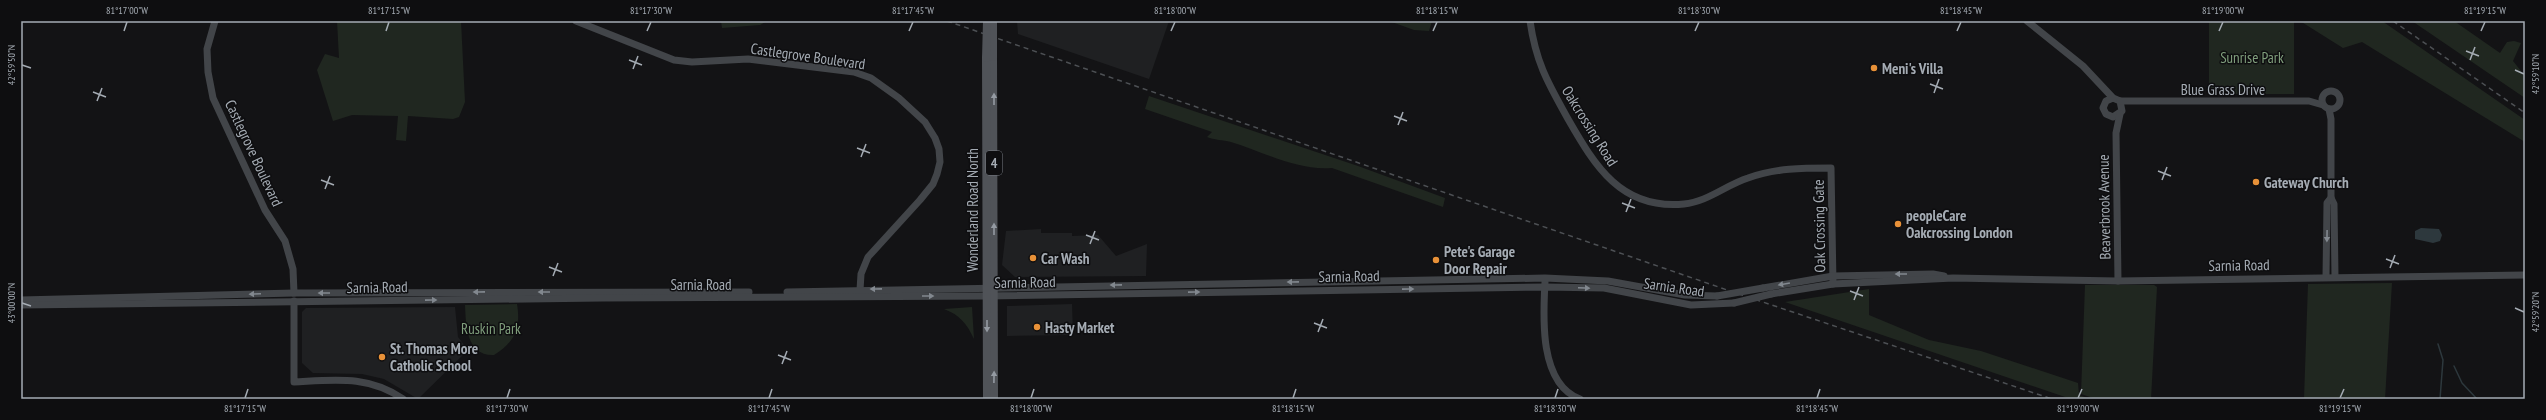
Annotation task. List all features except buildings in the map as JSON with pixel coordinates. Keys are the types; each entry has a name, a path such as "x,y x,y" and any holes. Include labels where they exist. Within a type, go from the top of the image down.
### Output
{"main road":[{"name":"Castlegrove Boulevard","path":"215,21 207,49 208,72 213,98 265,210 285,241 293,269 294,293"},
{"name":"Castlegrove Boulevard","path":"576,21 674,60 692,62 748,59 854,72 871,78 899,98 925,122 939,149 940,162 937,174 933,184 920,200 868,257 861,274 860,290"},
{"name":"Wonderland Road North","path":"987,21 990,58 991,292 994,399"},
{"name":"Wonderland Road North","path":"990,58 993,21"},
{"name":"Oakcrossing Road","path":"1530,21 1533,44 1545,78 1585,148 1601,172 1612,183 1636,198 1668,205 1685,204 1769,171 1784,168 1831,168"},
{"path":"2027,21 2083,66 2117,99 2121,112"},
{"path":"2105,89 2106,101 2117,99"},
{"path":"2328,107 2339,105 2338,95 2329,92 2323,96 2331,119 2331,198 2334,204 2334,277"},
{"name":"Blue Grass Drive","path":"2309,101 2323,96"},
{"name":"Blue Grass Drive","path":"2117,99 2137,102 2309,101 2328,107"},
{"name":"Beaverbrook Avenue","path":"2106,101 2103,108 2110,116 2116,133"},
{"path":"2110,116 2121,112 2137,102"},
{"name":"Beaverbrook Avenue","path":"2118,281 2116,133 2121,112"},
{"name":"Oak Crossing Gate","path":"1831,168 1833,284"},
{"path":"2326,277 2327,203 2331,198"},
{"name":"Sarnia Road","path":"21,300 294,293 779,292 860,290 991,292 1545,278 1608,281 1685,295 1717,296 1833,276 1933,274 1953,278"},
{"name":"Sarnia Road","path":"21,305 991,292 1545,287 1604,288 1691,305 1734,303 1771,294 1833,284 1953,278 2118,281 2525,275"},
{"path":"1545,278 1545,336 1550,367 1567,391 1580,399"},
{"name":"Wonderland Road North","path":"987,399 991,292"},
{"path":"294,301 294,382 357,380 377,384 403,399"}],"shaded area":[{"path":"1017,21 1169,21 1149,79 1018,34"},
{"path":"2421,228 2439,229 2442,235 2440,241 2433,243 2415,239 2415,231"},
{"path":"1041,229 1041,233 1072,233 1072,236 1098,235 1116,256 1147,244 1146,276 1015,277 1002,265 1006,231"},
{"path":"1072,304 1073,335 1007,336 1007,306"},
{"name":"St. Thomas More Catholic School","path":"455,307 458,337 468,350 418,399 384,379 362,374 313,373 302,363 302,312 306,308"}],"green space":[{"path":"337,21 461,21 465,102 459,117 453,119 408,116 406,141 396,140 398,116 352,115 333,121 317,70 325,54 339,58"},
{"path":"721,21 767,21 760,25 722,28"},
{"path":"1389,21 1432,21 1429,31 1414,30"},
{"name":"Sunrise Park","path":"2209,21 2294,21 2294,94 2209,94"},
{"path":"2300,21 2382,21 2525,120 2525,142 2362,42 2343,48"},
{"path":"2412,21 2454,21 2500,53 2507,42 2514,41 2521,43 2513,61 2525,76 2525,98"},
{"path":"1149,96 1358,166 1445,198 1443,207 1332,168 1306,167 1281,160 1231,142 1207,137 1212,132 1145,109"},
{"path":"2392,283 2385,399 2304,399 2308,284"},
{"path":"2085,285 2154,285 2157,287 2151,399 2096,399 2081,394"},
{"path":"1869,289 1869,315 1929,340 1981,351 2078,383 2079,395 2090,399 2071,399 1785,302"},
{"name":"Ruskin Park","path":"517,304 517,327 515,334 507,345 494,355 485,354 478,350 469,338 465,305"},
{"path":"972,307 974,339 969,329 959,317 944,309"}],"waterway":[{"path":"2438,344 2443,360 2440,399"},
{"path":"2454,366 2462,383 2477,399"}],"railway":[{"path":"947,21 1733,292 2052,399"},
{"path":"2393,21 2525,113"}],"place":[{"name":"Meni's Villa","path":"1874,68"},
{"name":"Gateway Church","path":"2256,182"},
{"name":"peopleCare Oakcrossing London","path":"1898,224"},
{"name":"Car Wash","path":"1033,258"},
{"name":"Pete's Garage Door Repair","path":"1436,260"},
{"name":"Hasty Market","path":"1037,327"},
{"name":"St. Thomas More Catholic School","path":"382,357"}]}
